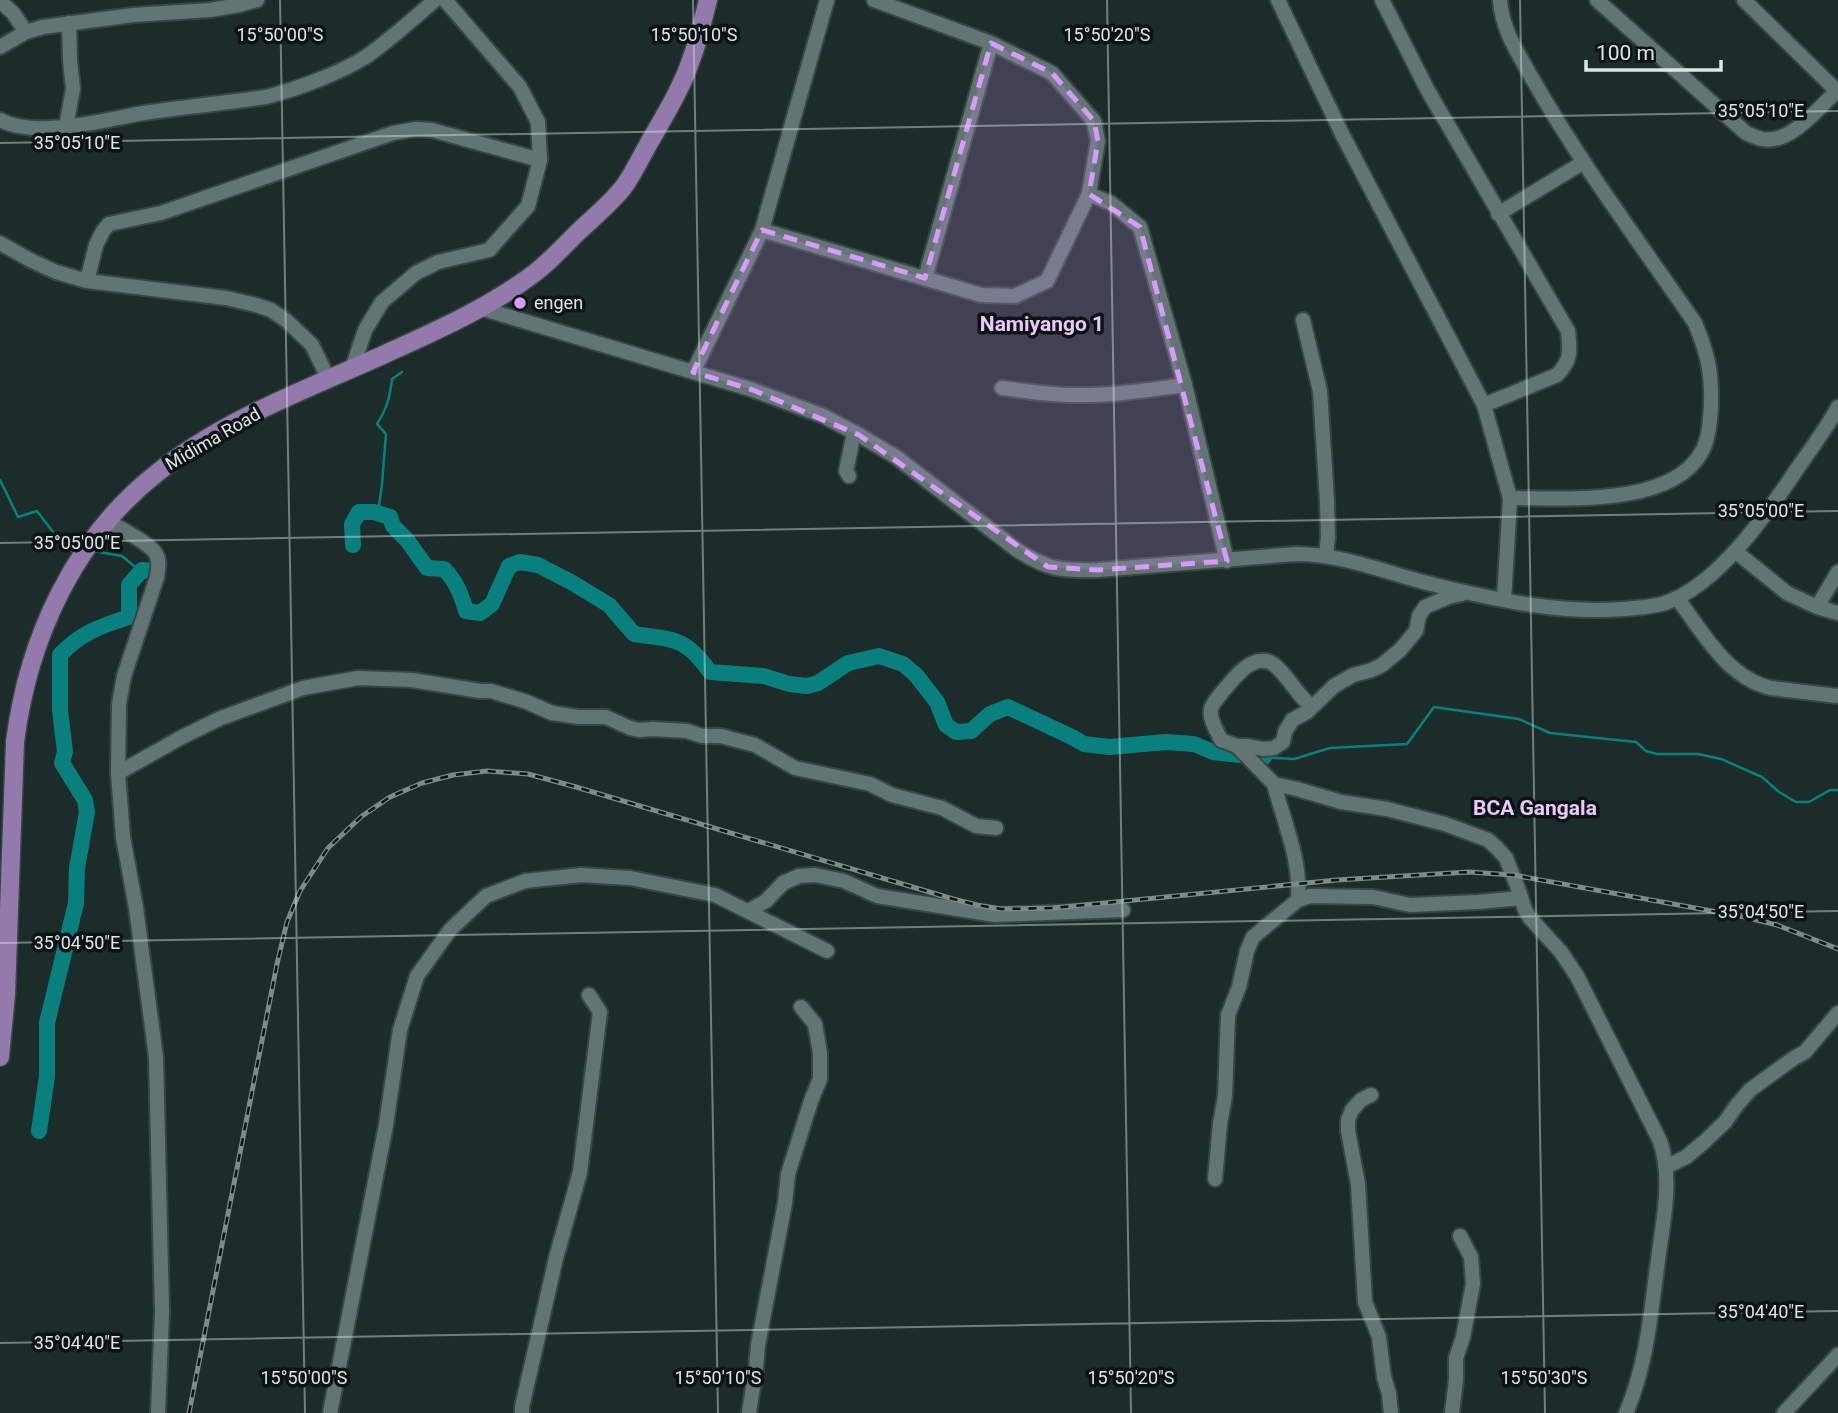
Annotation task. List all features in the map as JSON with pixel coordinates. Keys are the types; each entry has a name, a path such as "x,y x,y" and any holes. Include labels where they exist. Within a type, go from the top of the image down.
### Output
{"main road":[{"name":"Midima Road","path":"0,1057 6,994 15,742 19,708 28,671 58,596 88,545 132,494 179,456 230,426 480,308 537,271 624,187 677,95 692,58 708,0"}],"street":[{"path":"129,0 133,15"},
{"path":"0,47 26,32 43,27 133,15 210,10 257,0"},
{"path":"0,120 29,128 66,126 266,97 302,86 354,64 435,0"},
{"path":"352,369 365,330 382,302 416,273 438,262 489,250 528,206 540,160 538,122 520,87 445,0"},
{"path":"693,372 762,230 827,0"},
{"path":"762,230 981,295 1015,296 1047,281 1089,194 1098,141 1094,121 1052,74 991,43 874,0"},
{"path":"1278,0 1342,134 1484,405 1510,498 1504,600"},
{"path":"1382,0 1427,89 1568,331 1570,354 1566,366 1557,375 1484,405"},
{"path":"1500,0 1500,12 1506,31 1548,107 1695,323 1712,377 1710,423 1703,451 1685,471 1642,491 1599,497 1510,498"},
{"path":"1597,0 1746,133 1765,140 1779,138 1793,132 1837,91 1744,0"},
{"path":"0,1 13,13 26,32"},
{"path":"66,126 73,89 69,23"},
{"path":"925,278 991,43"},
{"path":"87,281 96,245 109,225 162,213 393,133 416,129 432,130 540,160"},
{"path":"1498,214 1584,162"},
{"path":"1089,194 1111,203 1140,228 1185,385 1227,561"},
{"path":"0,243 56,272 87,281 226,298 271,310 312,345 329,380"},
{"path":"480,308 789,402 823,416 896,457 1017,550 1048,567 1098,570 1296,554 1326,556 1466,593 1558,609 1592,611 1652,606 1677,598 1710,574 1735,551 1768,513 1833,429 1838,407"},
{"path":"1303,320 1320,391 1327,501 1326,556"},
{"path":"1002,388 1077,396 1185,385"},
{"path":"849,476 846,471 854,433"},
{"path":"107,521 149,547 156,554 159,564 124,676 119,704 118,773 123,837 156,1057 162,1312 158,1413"},
{"path":"1735,551 1787,593 1838,613"},
{"path":"1817,607 1838,572"},
{"path":"1312,707 1274,665 1267,661 1248,666 1215,701 1210,712 1221,740 1237,746 1274,748 1283,742 1292,720 1307,712 1343,680 1382,665 1400,650 1416,631 1419,616 1425,607 1466,593"},
{"path":"1677,598 1719,653 1748,680 1771,688 1838,696"},
{"path":"118,773 221,718 303,688 358,678 412,680 491,691 552,713 606,717 639,730 687,731 702,736 732,739 755,745 795,768 870,784 892,795 942,807 976,826 996,828"},
{"path":"1237,746 1273,784 1297,864 1298,900"},
{"path":"1273,784 1341,802 1387,809 1445,824 1488,840 1506,858 1530,918 1561,952 1577,976 1660,1141 1666,1167 1665,1205 1648,1338 1635,1391 1626,1413"},
{"path":"330,1413 386,1125 400,1030 417,976 450,930 486,896 524,881 581,875 630,878 715,895 827,951"},
{"path":"748,911 766,901 783,883 799,876 815,875 844,881 877,896 995,915 1123,910"},
{"path":"1215,1179 1225,1096 1228,1015 1253,937 1298,900 1310,896 1373,897 1410,905 1521,898"},
{"path":"522,1413 556,1258 580,1172 600,1012 589,995"},
{"path":"749,1413 788,1174 820,1079 820,1053 815,1024 801,1007"},
{"path":"1666,1167 1686,1157 1704,1142 1725,1122 1750,1090 1805,1052 1838,1013"},
{"path":"1371,1095 1361,1100 1352,1110 1348,1130 1358,1184 1365,1302 1379,1337 1391,1413"},
{"path":"1452,1413 1456,1358 1464,1337 1473,1284 1472,1261 1461,1236"},
{"path":"1784,1413 1838,1355"}],"highlighted area":[{"path":"991,43 1052,73 1094,121 1098,141 1089,194 1140,227 1227,561 1098,570 1048,567 859,435 753,390 693,372 762,230 925,278"}],"waterway":[{"path":"378,513 386,434 377,424 388,402 392,379 402,372"},
{"path":"0,480 18,517 37,511 56,536 72,551 76,551"},
{"path":"353,545 352,524 359,512 374,512 390,517 393,526 427,568 444,569 458,588 466,611 480,613 492,604 509,566 520,562 538,565 609,605 634,634 669,639 685,646 710,672 764,676 789,684 807,686 818,683 848,663 879,656 903,664 916,675 937,702 946,725 956,732 971,731 990,714 1008,707 1084,744 1109,747 1166,742 1194,744 1213,752 1240,755"},
{"path":"93,551 122,556 142,570"},
{"path":"39,1131 47,1076 47,1023 76,903 77,868 87,812 85,800 62,763 65,752 60,710 60,655 75,641 92,631 129,617 129,585 142,570 154,571"},
{"path":"1264,757 1294,759 1330,748 1407,744 1434,707 1519,719 1550,733 1636,742 1646,751 1657,754 1698,754 1721,759 1762,777 1796,802 1809,802 1830,790 1838,790"},
{"path":"1248,755 1264,757"}],"railway":[{"path":"189,1413 287,922 300,891 328,848 362,816 390,797 422,783 453,775 487,771 528,774 953,899 1001,909 1054,908 1337,880 1469,872 1513,875 1745,917 1777,925 1838,949"}],"place":[{"name":"engen","path":"520,303"}],"district":[{"name":"Namiyango 1","path":"1042,324"},
{"name":"BCA Gangala","path":"1535,808"}]}
